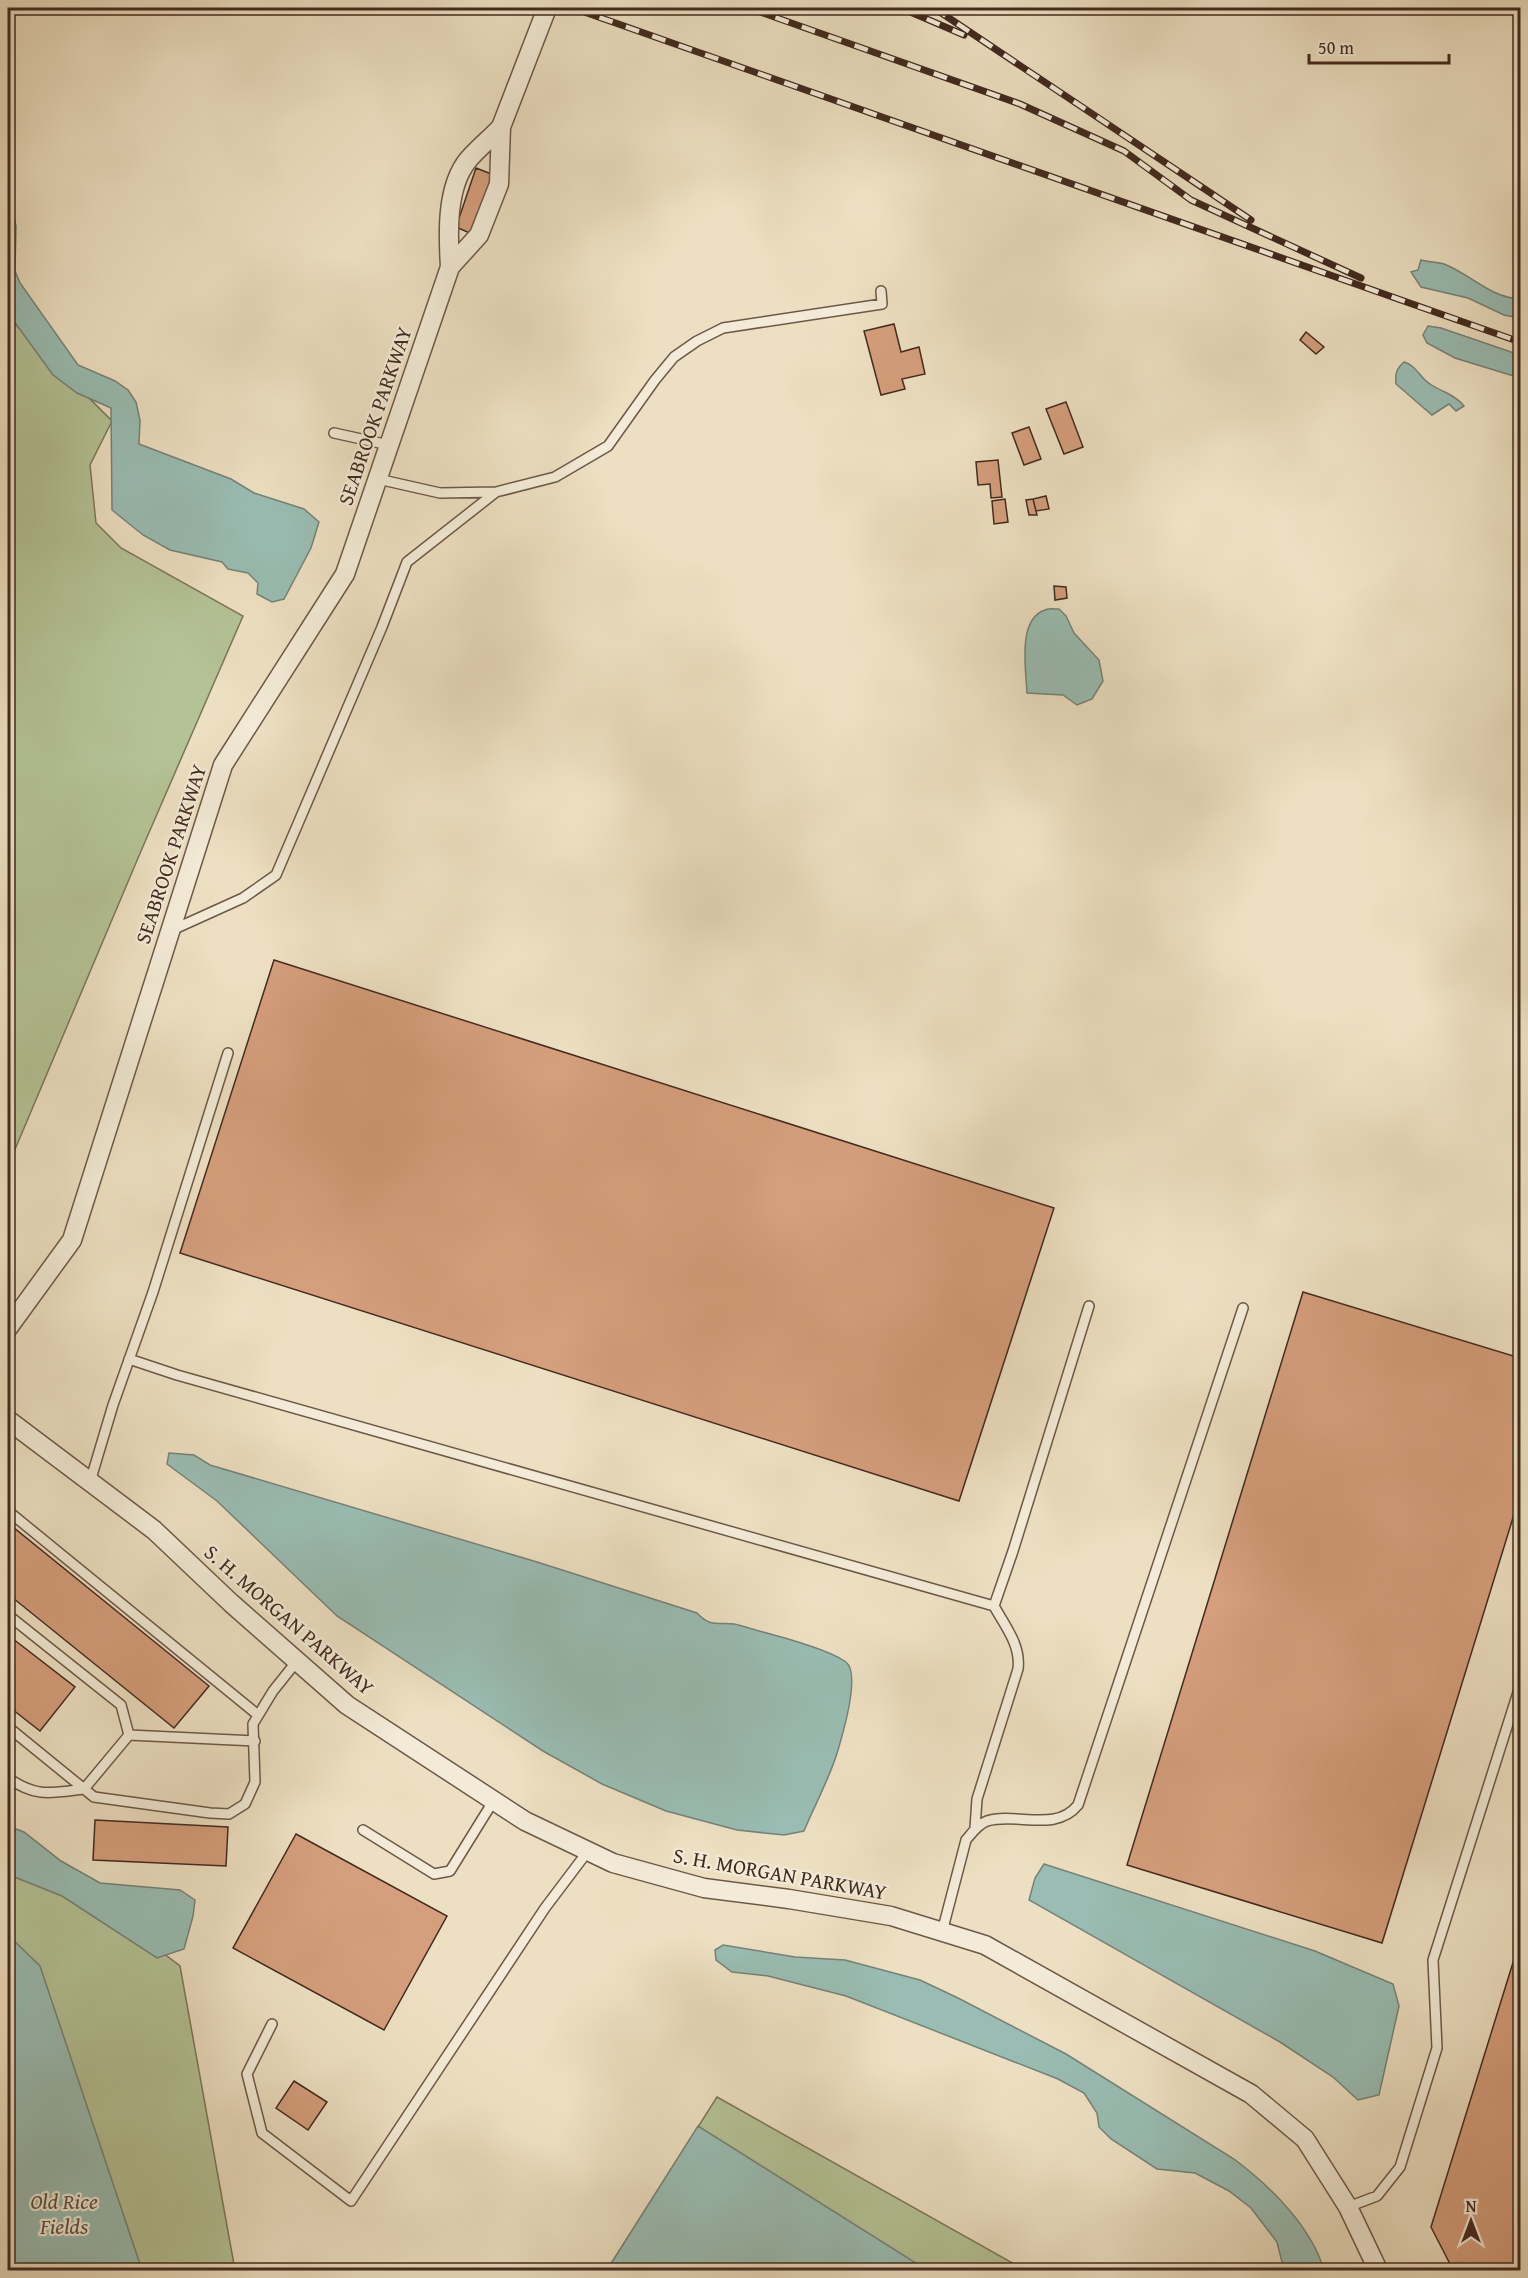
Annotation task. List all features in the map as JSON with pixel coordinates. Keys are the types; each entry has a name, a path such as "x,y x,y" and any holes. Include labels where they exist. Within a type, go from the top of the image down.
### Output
{"street":[{"name":"SEABROOK PARKWAY","path":"450,267 479,236 499,184 501,127 547,8"},
{"name":"SEABROOK PARKWAY","path":"8,1328 72,1240 223,765 345,574 450,267 448,224 454,190 467,161 501,127"},
{"name":"S. H. MORGAN PARKWAY","path":"8,1420 154,1530 231,1603 347,1705 525,1821 614,1863 704,1888 789,1899 891,1917 985,1945 1251,2094 1305,2139 1348,2207 1378,2271"}],"lane":[{"path":"378,479 440,493 496,492 555,477 608,446 674,357 698,341 723,328 882,304 881,291"},
{"path":"334,433 389,445"},
{"path":"170,931 243,898 276,876 382,627 407,562 496,492"},
{"path":"90,1482 228,1053"},
{"path":"994,1606 1089,1306"},
{"path":"942,1932 966,1840 975,1828 987,1821 1058,1819 1071,1814 1078,1805 1243,1308"},
{"path":"129,1359 188,1378 994,1606 1020,1658 977,1799 975,1828"},
{"path":"8,1511 258,1715"},
{"path":"8,1615 121,1705 129,1735"},
{"path":"8,1727 94,1797 210,1814 229,1814 245,1804 255,1782 253,1724 273,1691 297,1661"},
{"path":"1348,2207 1377,2196 1400,2167 1437,2048 1433,1960 1521,1686"},
{"path":"129,1735 255,1741"},
{"path":"8,1778 23,1789 41,1794 84,1789 129,1735"},
{"path":"363,1830 434,1874 443,1874 450,1871 494,1800"},
{"path":"272,2025 247,2074 262,2133 351,2201 545,1908 588,1851"}],"green space":[{"path":"8,317 112,421 90,465 96,523 121,548 243,616 8,1166"},
{"path":"8,1836 180,1966 235,2270 8,2270"},
{"path":"717,2097 1025,2270 607,2270"}],"water":[{"path":"8,189 16,226 15,271 20,283 78,365 115,381 128,390 136,402 140,420 139,444 231,479 254,493 304,509 319,522 311,548 284,599 272,602 257,594 258,583 248,573 228,569 222,562 170,550 143,535 112,510 111,408 77,393 53,375 8,313"},
{"path":"1421,260 1444,264 1500,295 1520,299 1520,318 1504,315 1468,298 1421,287 1411,272 1418,270"},
{"path":"1428,326 1441,328 1520,355 1520,378 1455,358 1427,343 1423,335"},
{"path":"1404,362 1412,366 1434,387 1452,396 1464,406 1456,411 1449,404 1432,415 1396,384 1397,372"},
{"path":"1059,609 1066,616 1074,633 1099,660 1103,681 1092,699 1077,705 1063,695 1027,693 1025,646 1030,624 1036,615 1045,610"},
{"path":"169,1453 194,1455 210,1465 537,1562 697,1613 708,1622 735,1624 796,1641 837,1656 846,1662 852,1678 847,1718 831,1771 804,1831 784,1835 737,1830 666,1811 602,1784 543,1751 337,1616 217,1501 167,1464"},
{"path":"11,1827 24,1832 61,1861 100,1883 180,1890 195,1900 184,1949 157,1958 62,1896 12,1876 8,1872 8,1830"},
{"path":"1044,1864 1315,1951 1393,1984 1399,2006 1379,2095 1358,2100 1333,2077 1280,2042 1029,1900 1035,1878"},
{"name":"Old Rice Fields","path":"8,1935 40,1966 142,2270 8,2270"},
{"path":"723,1945 795,1957 845,1960 920,1980 1066,2054 1248,2170 1288,2208 1310,2238 1324,2270 1284,2270 1277,2242 1251,2208 1229,2191 1195,2173 1157,2169 1111,2139 1099,2127 1097,2113 1084,2093 1058,2079 846,1996 768,1976 732,1972 716,1960 715,1950"},
{"path":"698,2126 927,2270 607,2270"}],"building":[{"path":"476,168 494,175 472,234 456,227"},
{"path":"894,324 901,352 919,347 925,374 902,379 905,389 881,395 864,331"},
{"path":"1306,332 1324,347 1316,354 1300,340"},
{"path":"1066,402 1083,447 1064,454 1046,409"},
{"path":"1029,427 1041,459 1024,465 1012,433"},
{"path":"998,460 1002,497 991,498 990,484 978,485 976,462"},
{"path":"1046,496 1049,509 1036,511 1033,499"},
{"path":"1005,499 1008,522 994,524 992,501"},
{"path":"1033,499 1037,515 1029,515 1026,500"},
{"path":"1054,586 1066,587 1067,598 1055,600"},
{"path":"274,960 1054,1208 959,1501 180,1253"},
{"path":"1303,1292 1520,1358 1520,1495 1382,1943 1127,1865"},
{"path":"8,1523 209,1686 174,1728 8,1594"},
{"path":"8,1635 75,1687 40,1731 8,1706"},
{"path":"95,1820 228,1827 226,1866 93,1860"},
{"path":"296,1834 447,1916 384,2030 233,1948"},
{"path":"1520,1940 1520,2270 1457,2270 1459,2267 1450,2264 1431,2227"},
{"path":"294,2081 327,2102 308,2130 276,2108"}],"railway":[{"path":"573,8 1520,342"},
{"path":"749,8 1020,104 1124,151 1191,200 1361,278"},
{"path":"901,8 964,35"},
{"path":"934,8 1251,220"}]}
